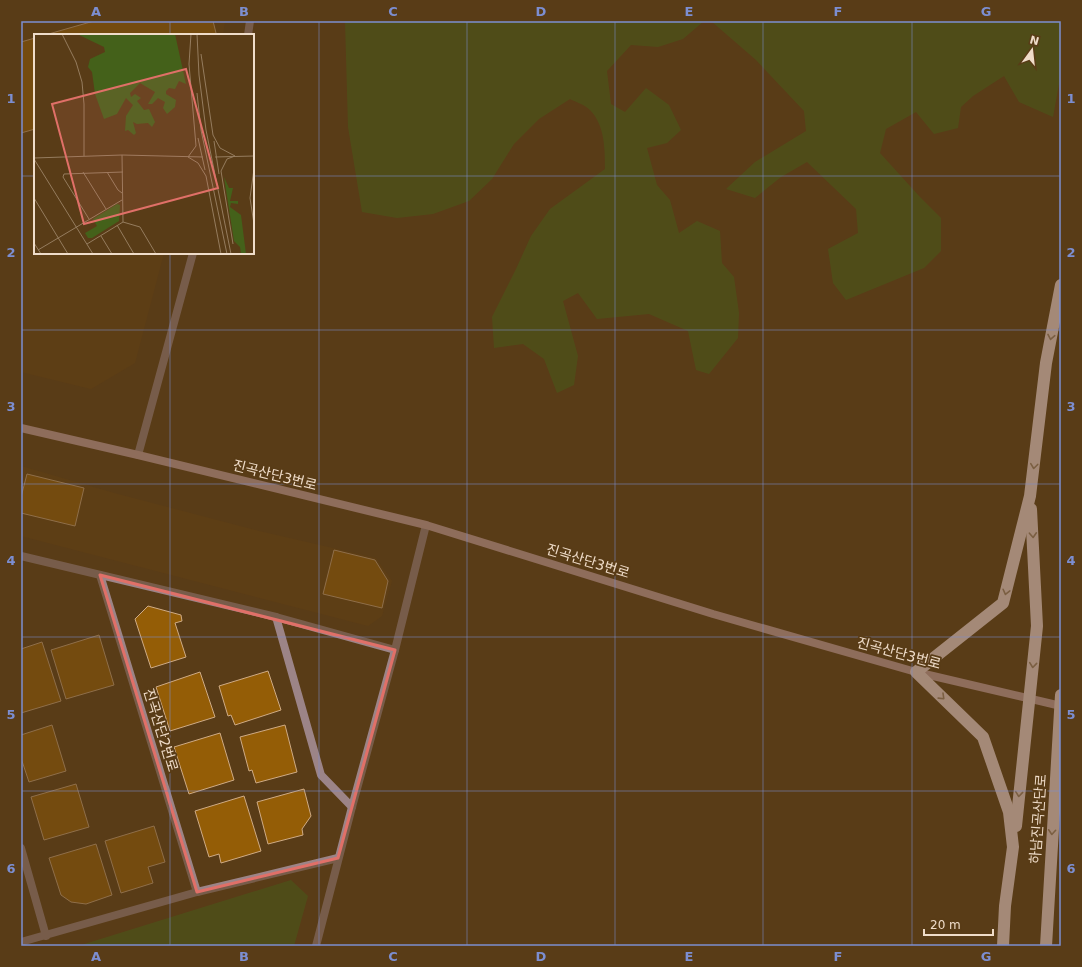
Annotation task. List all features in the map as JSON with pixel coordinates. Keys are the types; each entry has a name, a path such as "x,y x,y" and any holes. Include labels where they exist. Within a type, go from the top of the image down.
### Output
{"highway":[{"path":"1013,847 1009,812 983,737 916,672 1003,604 1030,496 1046,363 1061,285"},
{"path":"1003,946 1005,906 1038,626 1030,496"},
{"name":"하남진곡산단로","path":"1046,946 1061,695"}],"street":[{"path":"248,34 250,21"},
{"path":"138,455 193,254"},
{"name":"진곡산단3번로","path":"21,428 426,525 713,614 916,672 1061,706"},
{"path":"316,946 338,858 396,650 426,525"},
{"path":"21,556 276,617 396,650"},
{"name":"진곡산단2번로","path":"100,575 197,892"},
{"path":"276,617 321,775 352,807"},
{"path":"21,848 46,936"},
{"path":"21,942 197,892 338,858"}],"highlighted area":[{"path":"100,575 395,650 338,858 197,892"}],"shaded area":[{"path":"21,21 225,21 223,34 34,34 34,254 164,254 135,363 91,389 21,372"},
{"path":"21,466 114,493 259,531 376,558 392,581 382,616 368,626 21,536"}],"green space":[{"path":"345,21 704,21 683,39 658,47 631,45 607,71 611,104 625,112 646,88 669,105 681,130 667,143 647,148 657,185 670,200 679,233 697,221 720,231 722,263 734,277 739,313 738,338 709,374 696,370 688,331 649,314 597,319 578,293 563,301 578,356 574,385 557,393 544,359 523,344 494,348 492,317 531,236 550,209 605,169 603,138 599,123 588,108 570,99 539,119 514,144 492,179 469,201 433,214 397,218 362,212 348,127"},
{"path":"711,21 1061,21 1061,73 1053,117 1019,102 1004,76 973,96 961,107 958,128 934,134 916,112 886,129 880,153 941,218 941,251 924,268 846,300 833,283 828,249 858,233 856,209 807,162 781,177 755,198 726,189 755,162 806,131 804,111 756,60"},
{"path":"291,880 308,896 294,946 78,946"}],"building":[{"path":"94,21 213,21 216,33 216,34 48,34"},
{"path":"34,38 34,129 21,133 21,42"},
{"path":"27,474 84,488 75,526 21,513 21,497"},
{"path":"334,550 375,560 388,581 382,608 323,594"},
{"path":"148,606 181,615 182,621 175,623 186,657 151,668 135,619"},
{"path":"99,635 114,685 66,699 51,650"},
{"path":"42,642 61,701 21,713 21,649"},
{"path":"268,671 281,710 235,725 231,715 228,716 219,686"},
{"path":"200,672 215,717 170,731 156,687"},
{"path":"52,725 66,771 29,782 21,758 21,735"},
{"path":"285,725 297,772 256,783 252,770 249,771 240,737"},
{"path":"220,733 234,780 189,794 174,747"},
{"path":"76,784 89,827 44,840 31,797"},
{"path":"304,789 311,816 302,829 303,835 268,844 257,802"},
{"path":"244,796 261,851 221,863 219,854 209,857 195,811"},
{"path":"154,826 165,862 148,867 153,883 121,893 105,841"},
{"path":"96,844 112,895 86,904 71,902 61,895 49,858"}]}
